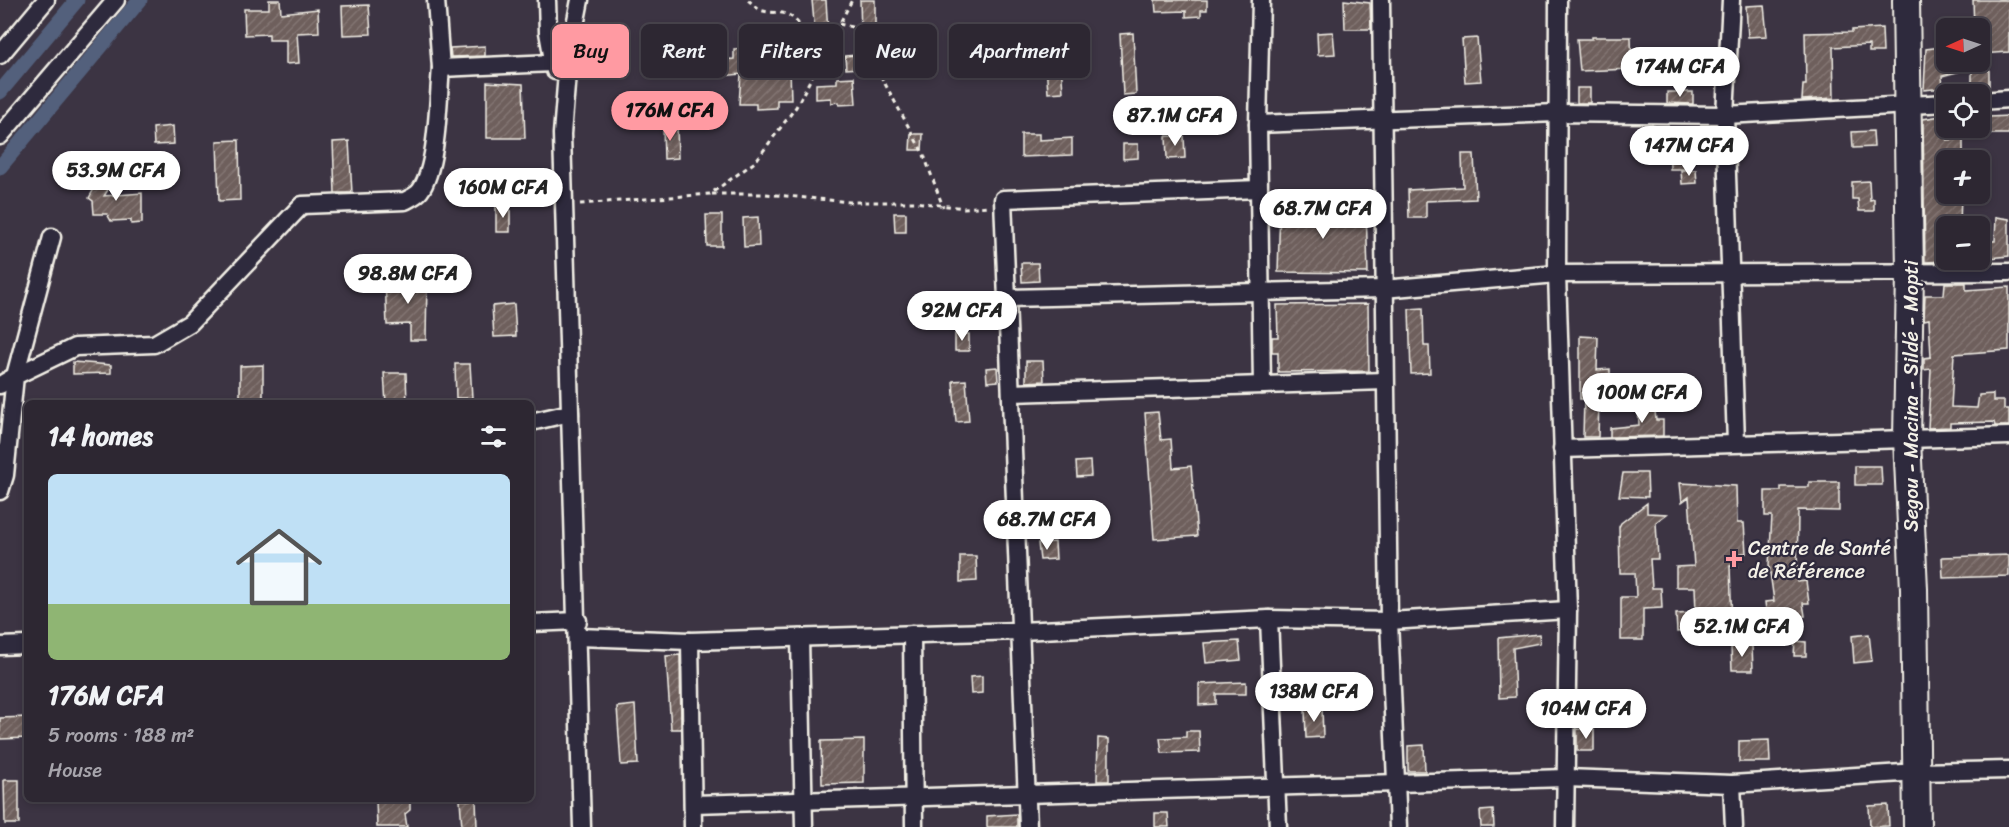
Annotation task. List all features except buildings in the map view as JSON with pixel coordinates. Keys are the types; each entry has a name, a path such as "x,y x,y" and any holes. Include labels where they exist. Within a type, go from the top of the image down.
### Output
{"main road":[{"name":"Segou - Macina - Sildé - Mopti","path":"1906,0 1910,273 1907,439 1914,589 1917,827"}],"street":[{"path":"0,55 46,0"},
{"path":"0,136 116,0"},
{"path":"0,385 75,347 154,344 190,323 302,205 405,201 418,194 423,186 435,143 441,68 436,0"},
{"path":"547,0 548,32 552,53"},
{"path":"580,0 568,61 562,134 582,827"},
{"path":"1261,0 1258,124 1262,386"},
{"path":"1381,0 1389,621 1398,827"},
{"path":"1558,0 1557,274 1568,610 1566,827"},
{"path":"1731,0 1725,116 1736,443"},
{"path":"441,68 552,63"},
{"path":"556,78 562,134"},
{"path":"1990,100 2009,99"},
{"path":"1258,124 1557,113 1725,116 1936,104"},
{"path":"1028,827 1004,199 1259,189"},
{"path":"0,491 5,475 15,376 52,237"},
{"path":"1007,298 1383,289 1557,274 2009,272"},
{"path":"1011,393 1385,381"},
{"path":"534,421 570,413"},
{"path":"1562,449 2009,436"},
{"path":"534,623 690,641 1020,631 1269,619 1389,621 1568,610"},
{"path":"1269,619 1278,827"},
{"path":"912,634 914,827"},
{"path":"800,638 804,827"},
{"path":"690,641 693,827"},
{"path":"0,646 24,645"},
{"path":"693,804 1566,778 1731,784 1918,772 2009,770"},
{"path":"1731,784 1734,827"}],"path":[{"path":"748,0 760,10 789,13 798,24"},
{"path":"838,24 852,0"},
{"path":"843,25 856,28 864,36 878,71 924,155 943,207"},
{"path":"710,194 755,162 796,107 810,78"},
{"path":"563,206 710,194 765,194 850,202 915,202 943,207 984,208 1004,199"}],"waterway":[{"path":"0,92 77,0"},
{"path":"0,167 140,0"}],"place":[{"name":"Centre de Santé de Référence","path":"1734,559"}]}
